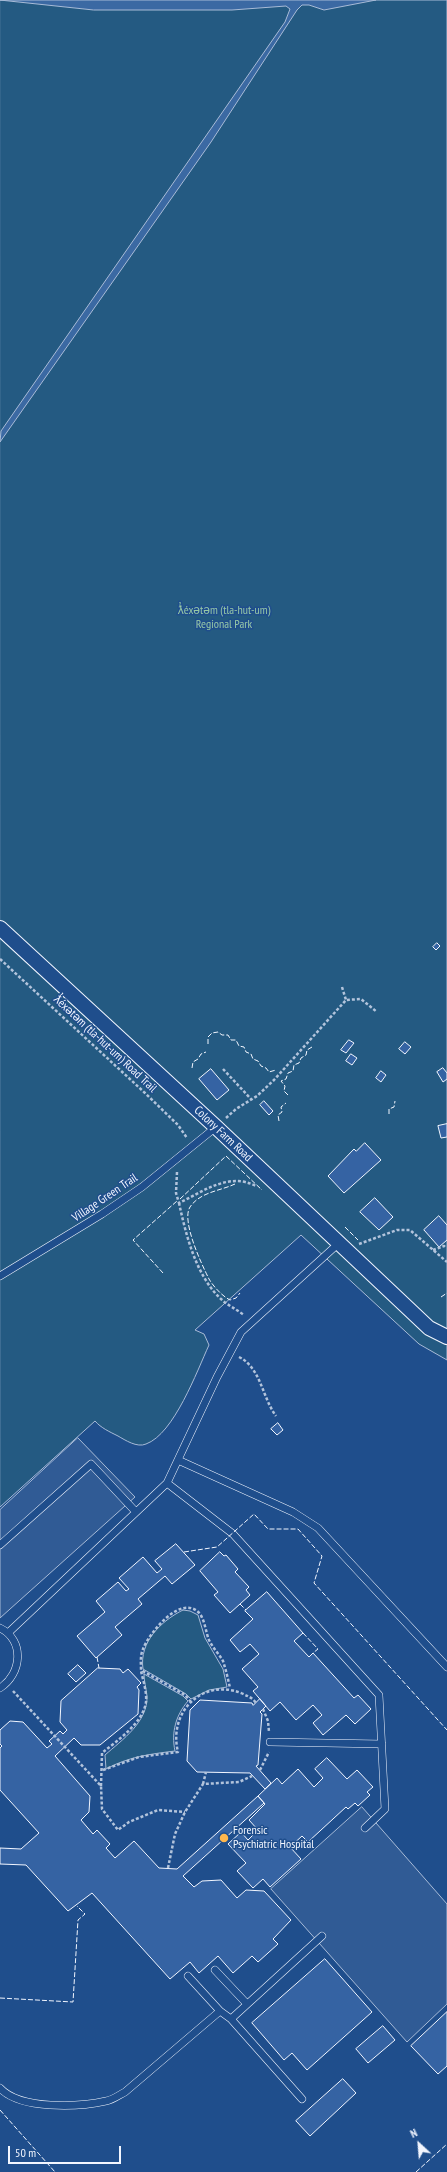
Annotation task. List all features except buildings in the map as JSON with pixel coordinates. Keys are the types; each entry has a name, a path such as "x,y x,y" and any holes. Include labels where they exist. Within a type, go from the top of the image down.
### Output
{"street":[{"name":"Colony Farm Road","path":"0,928 216,1127 429,1328 447,1337"}],"lane":[{"name":"Village Green Trail","path":"0,1276 102,1214 176,1160 216,1127"},
{"path":"8,1633 167,1483 230,1351 241,1332 339,1243"},
{"path":"178,1460 293,1512 318,1528 447,1667"},
{"path":"0,1545 91,1464 136,1511"},
{"path":"167,1483 232,1534 379,1695 385,1809 366,1828"},
{"path":"0,1628 8,1633 17,1648 18,1659 15,1671 3,1686"},
{"path":"270,1742 382,1744"},
{"path":"231,2019 322,1936"},
{"path":"215,1970 247,2004"},
{"path":"188,1976 220,2011 231,2019 302,2099"},
{"path":"0,2088 14,2099 38,2103 84,2105 108,2101 125,2092 220,2011"}],"path":[{"name":"ƛ̓éxətəm (tla-hut-um) Road Trail","path":"0,959 145,1093 178,1126 192,1146"},
{"path":"342,987 346,1000"},
{"path":"216,1127 236,1109 274,1080 346,1000 361,999 377,1012"},
{"path":"223,1069 251,1099"},
{"path":"176,1160 179,1163 176,1193 180,1203 186,1233 209,1286 221,1299 252,1321"},
{"path":"180,1203 206,1190 234,1180 249,1183 261,1190"},
{"path":"355,1248 371,1239 405,1230 415,1232 432,1250 447,1262"},
{"path":"432,1250 444,1246 447,1248"},
{"path":"230,1351 247,1361 254,1369 276,1416"},
{"path":"185,1812 158,1810 129,1822 118,1830 102,1809 102,1753 120,1738 143,1713 146,1701 141,1670 142,1650 153,1630 162,1621 177,1611 184,1608 193,1610 200,1614 211,1645 222,1660 230,1688"},
{"path":"141,1670 185,1695 191,1702"},
{"path":"3,1686 101,1786"},
{"path":"103,1770 139,1757 178,1752 175,1742 176,1726 183,1710 191,1702 203,1694 215,1689 230,1688 252,1698 256,1703"},
{"path":"168,1868 175,1834 185,1812 203,1784 206,1772"},
{"path":"203,1784 239,1782 252,1776"}],"green space":[{"name":"ƛ̓éxətəm (tla-hut-um) Regional Park","path":"0,0 447,0 447,1360 419,1344 301,1235 195,1330 204,1334 209,1345 184,1400 166,1428 156,1438 146,1444 135,1444 106,1430 95,1421 0,1507"},
{"path":"183,1610 190,1611 198,1615 205,1638 223,1669 227,1687 209,1690 191,1699 186,1694 143,1669 144,1650 148,1641 160,1626"},
{"path":"144,1674 183,1696 188,1701 180,1712 174,1731 175,1751 131,1759 106,1769 105,1755 133,1730 143,1714 147,1696"}],"shaded area":[{"path":"0,0 376,0 324,10 309,5 302,5 297,10 211,142 0,442 1,431 285,22 290,9 286,6 232,10 94,10"},
{"path":"78,1438 135,1497 0,1618 0,1510"},
{"path":"362,1807 447,1904 447,2004 407,2042 271,1889"}],"fence":[{"path":"208,1044 208,1037 212,1033 218,1032 222,1035 228,1035 231,1040 236,1040 239,1046 244,1047 246,1052 251,1054 253,1059 258,1061 261,1066 266,1068 269,1072 276,1070"},
{"path":"288,1095 284,1091 285,1086 281,1081 286,1079 288,1073 293,1071 294,1065 299,1063 301,1058 306,1055 307,1050 312,1047"},
{"path":"192,1068 193,1062 198,1059 201,1054 206,1052"},
{"path":"389,1114 389,1109 394,1107 395,1101"},
{"path":"279,1121 278,1115 282,1112 281,1107 286,1103"},
{"path":"180,1199 226,1156 262,1190"},
{"path":"235,1184 211,1192 194,1202 190,1207 188,1222 198,1254 213,1285 230,1300 236,1298 240,1293"},
{"path":"163,1273 133,1240 177,1201"},
{"path":"345,1227 358,1240"},
{"path":"441,1297 447,1293"},
{"path":"184,1552 217,1547 254,1514 268,1529 298,1529 322,1556 314,1583 447,1730"},
{"path":"240,1604 246,1610"},
{"path":"303,1633 318,1649 313,1653"},
{"path":"97,1657 99,1668"},
{"path":"0,1998 73,2002 78,1920 85,1914 77,1906"},
{"path":"0,2110 55,2172"},
{"path":"416,2172 447,2144"}],"place":[{"name":"Forensic Psychiatric Hospital","path":"224,1838"}]}
